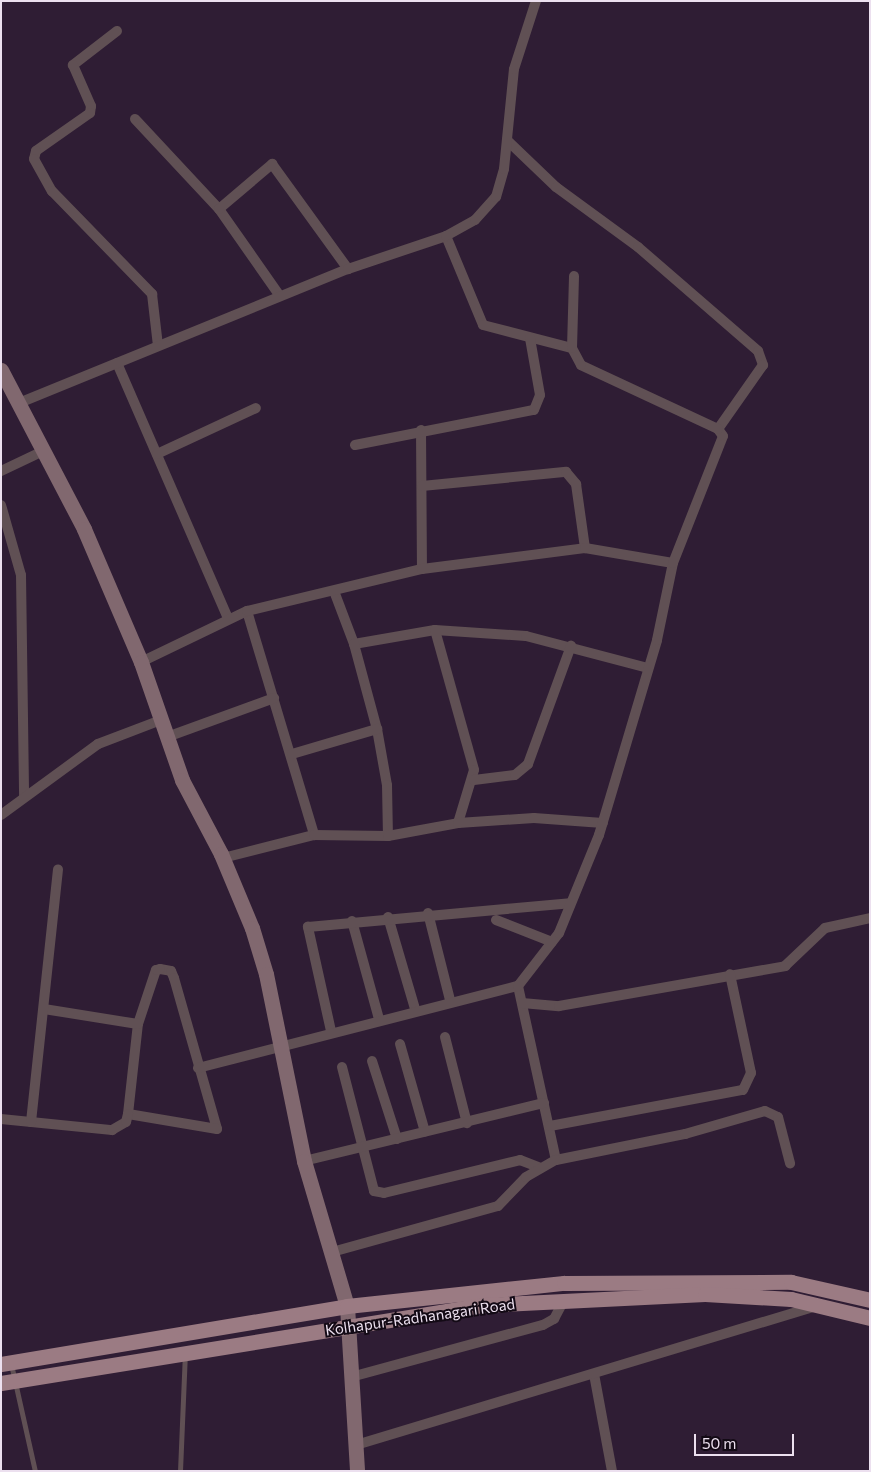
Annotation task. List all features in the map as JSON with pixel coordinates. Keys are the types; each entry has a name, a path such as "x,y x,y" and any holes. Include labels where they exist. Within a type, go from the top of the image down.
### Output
{"main road":[{"path":"6,1363 347,1306 564,1283 723,1279 808,1284 870,1300"},
{"name":"Kolhapur-Radhanagari Road","path":"8,1381 186,1350 482,1305 705,1294 823,1305 870,1318"}],"street":[{"path":"19,403 348,269 446,236 475,220 496,196 507,140 514,69 536,1"},
{"path":"117,31 73,65 91,106 90,113 36,151 34,159 58,198 152,294 158,346"},
{"path":"135,119 220,209 280,296"},
{"path":"507,140 556,187 638,247 758,351 763,365 718,428"},
{"path":"220,209 272,164 348,269"},
{"path":"446,236 477,318 491,329 572,348"},
{"path":"198,1068 450,1000 518,986 552,942 603,823 648,668 673,563 723,444 718,428 580,365 572,348 574,276"},
{"path":"355,446 421,430 534,410 540,395 530,338"},
{"path":"117,363 228,618"},
{"path":"1,370 45,450 141,662 182,780 223,858 265,969 278,1047 304,1161 347,1306 350,1326 351,1377 358,1471"},
{"path":"157,454 256,408"},
{"path":"421,430 422,569"},
{"path":"1,471 45,450"},
{"path":"422,486 566,472 576,484 585,548"},
{"path":"1,505 21,575 24,796"},
{"path":"141,662 228,618 422,569 585,548 673,563"},
{"path":"334,591 354,644 377,729 387,785 388,836"},
{"path":"247,612 292,754 314,835"},
{"path":"354,644 435,630 526,636 648,668"},
{"path":"435,630 474,780 458,823"},
{"path":"474,780 515,775 528,764 570,646"},
{"path":"167,737 274,698"},
{"path":"1,815 24,796 98,744 161,720"},
{"path":"292,754 377,729"},
{"path":"223,858 314,835 388,836 458,823 534,818 603,823"},
{"path":"31,1122 58,869"},
{"path":"331,1031 308,927 428,913 570,903"},
{"path":"428,913 450,1000"},
{"path":"388,918 415,1009"},
{"path":"522,1003 559,1006 730,974 785,966 826,928 870,918"},
{"path":"358,934 371,920"},
{"path":"496,920 552,942"},
{"path":"352,921 358,934 379,1019"},
{"path":"1,1119 112,1130 126,1122 138,1024 156,970 166,968 174,978 198,1068 218,1129 128,1114"},
{"path":"550,1126 736,1092 749,1085 751,1073 730,974"},
{"path":"518,986 556,1160"},
{"path":"44,1010 138,1024"},
{"path":"445,1037 467,1124"},
{"path":"400,1044 424,1132"},
{"path":"372,1060 397,1139"},
{"path":"342,1067 364,1148 372,1187 379,1193 520,1160 541,1168"},
{"path":"304,1161 424,1132 467,1124 544,1103"},
{"path":"332,1252 498,1206 541,1168 556,1160 685,1134 766,1111 778,1117 790,1163"},
{"path":"351,1377 543,1325 554,1319 564,1300"},
{"path":"356,1445 823,1305"},
{"path":"594,1374 612,1471"}],"lane":[{"path":"180,1471 186,1350"},
{"path":"6,1363 8,1381 36,1471"}]}
